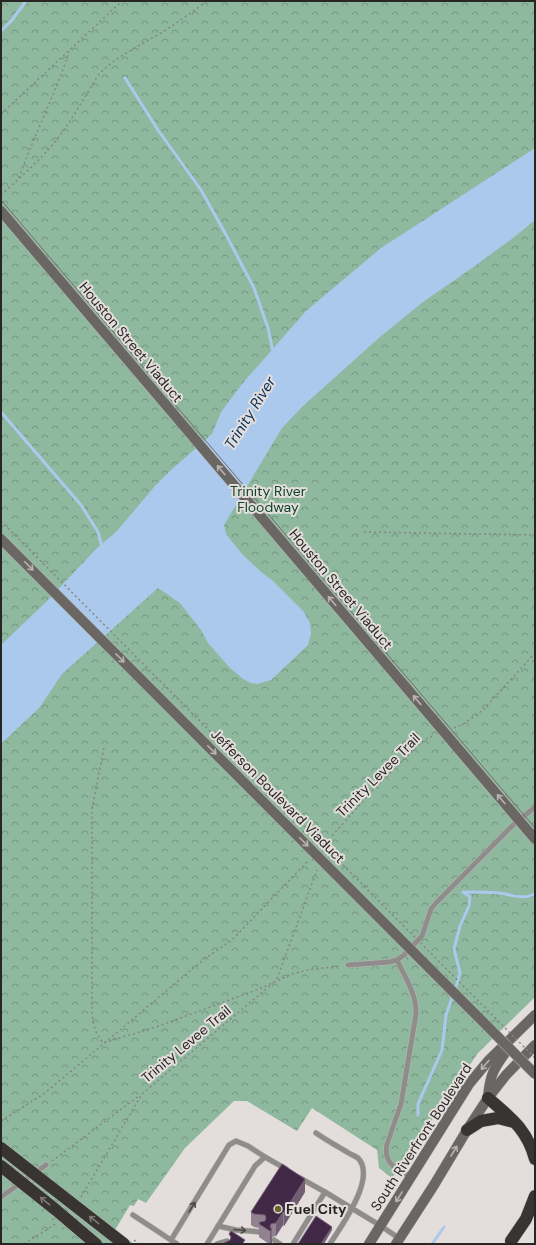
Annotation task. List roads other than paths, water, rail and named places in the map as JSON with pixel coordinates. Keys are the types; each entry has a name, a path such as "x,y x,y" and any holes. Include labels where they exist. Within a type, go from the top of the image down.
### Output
{"highway":[{"path":"488,1098 516,1122 531,1146 535,1159"},
{"path":"467,1130 481,1121 498,1118 516,1122"},
{"path":"1,1148 124,1244"},
{"path":"1,1166 96,1244"},
{"path":"510,1243 526,1219 535,1196"},
{"path":"510,1243 535,1222"}],"main road":[{"name":"Houston Street Viaduct","path":"1,211 535,839"},
{"name":"Jefferson Boulevard Viaduct","path":"1,539 535,1074"},
{"name":"South Riverfront Boulevard","path":"369,1244 469,1084 489,1060 535,1015"},
{"path":"488,1098 490,1080 496,1064 523,1028"},
{"path":"398,1241 488,1098 506,1075 535,1046"}],"lane":[{"path":"348,965 389,962 397,960 404,955 422,936 431,909 436,903 512,826 535,807"},
{"path":"397,960 413,993 417,1007 402,1104 385,1150 389,1163 411,1177"},
{"path":"316,1133 358,1158 363,1168 363,1180 352,1208 330,1244"},
{"path":"171,1240 229,1145 236,1141 248,1146 352,1208 381,1226 398,1241"},
{"path":"207,1244 254,1166 265,1157"},
{"path":"1,1197 46,1165"},
{"path":"293,1244 325,1192"},
{"path":"133,1215 177,1244"},
{"path":"218,1226 236,1230 262,1232"},
{"path":"274,1240 280,1244"},
{"path":"217,1244 227,1241"}],"water":[{"name":"Trinity River","path":"535,148 535,220 513,238 423,302 380,337 303,406 282,428 224,525 226,534 242,554 272,580 304,612 310,623 311,634 308,645 271,680 257,684 251,683 243,679 230,668 208,643 201,630 180,603 158,588 62,674 40,707 1,744 1,645 46,602 97,548 117,531 155,486 171,470 212,434 221,412 242,384 306,311 381,248"}],"waterway":[{"path":"1,31 12,20 26,1"},
{"path":"125,78 158,130 201,190 225,233 254,288 268,328 273,352"},
{"path":"1,412 81,505 98,532 102,547"},
{"path":"455,990 460,973 454,949 460,926 469,906 470,897 463,892"},
{"path":"464,892 499,893 523,897 527,897 535,893"},
{"path":"418,1115 418,1104 442,1050 446,1015 453,995"},
{"path":"432,1244 444,1227"}],"tram line":[{"path":"1,200 535,828"}],"place":[{"name":"Fuel City","path":"278,1209"}],"park label":[{"name":"Trinity River Floodway","path":"268,500"}]}
